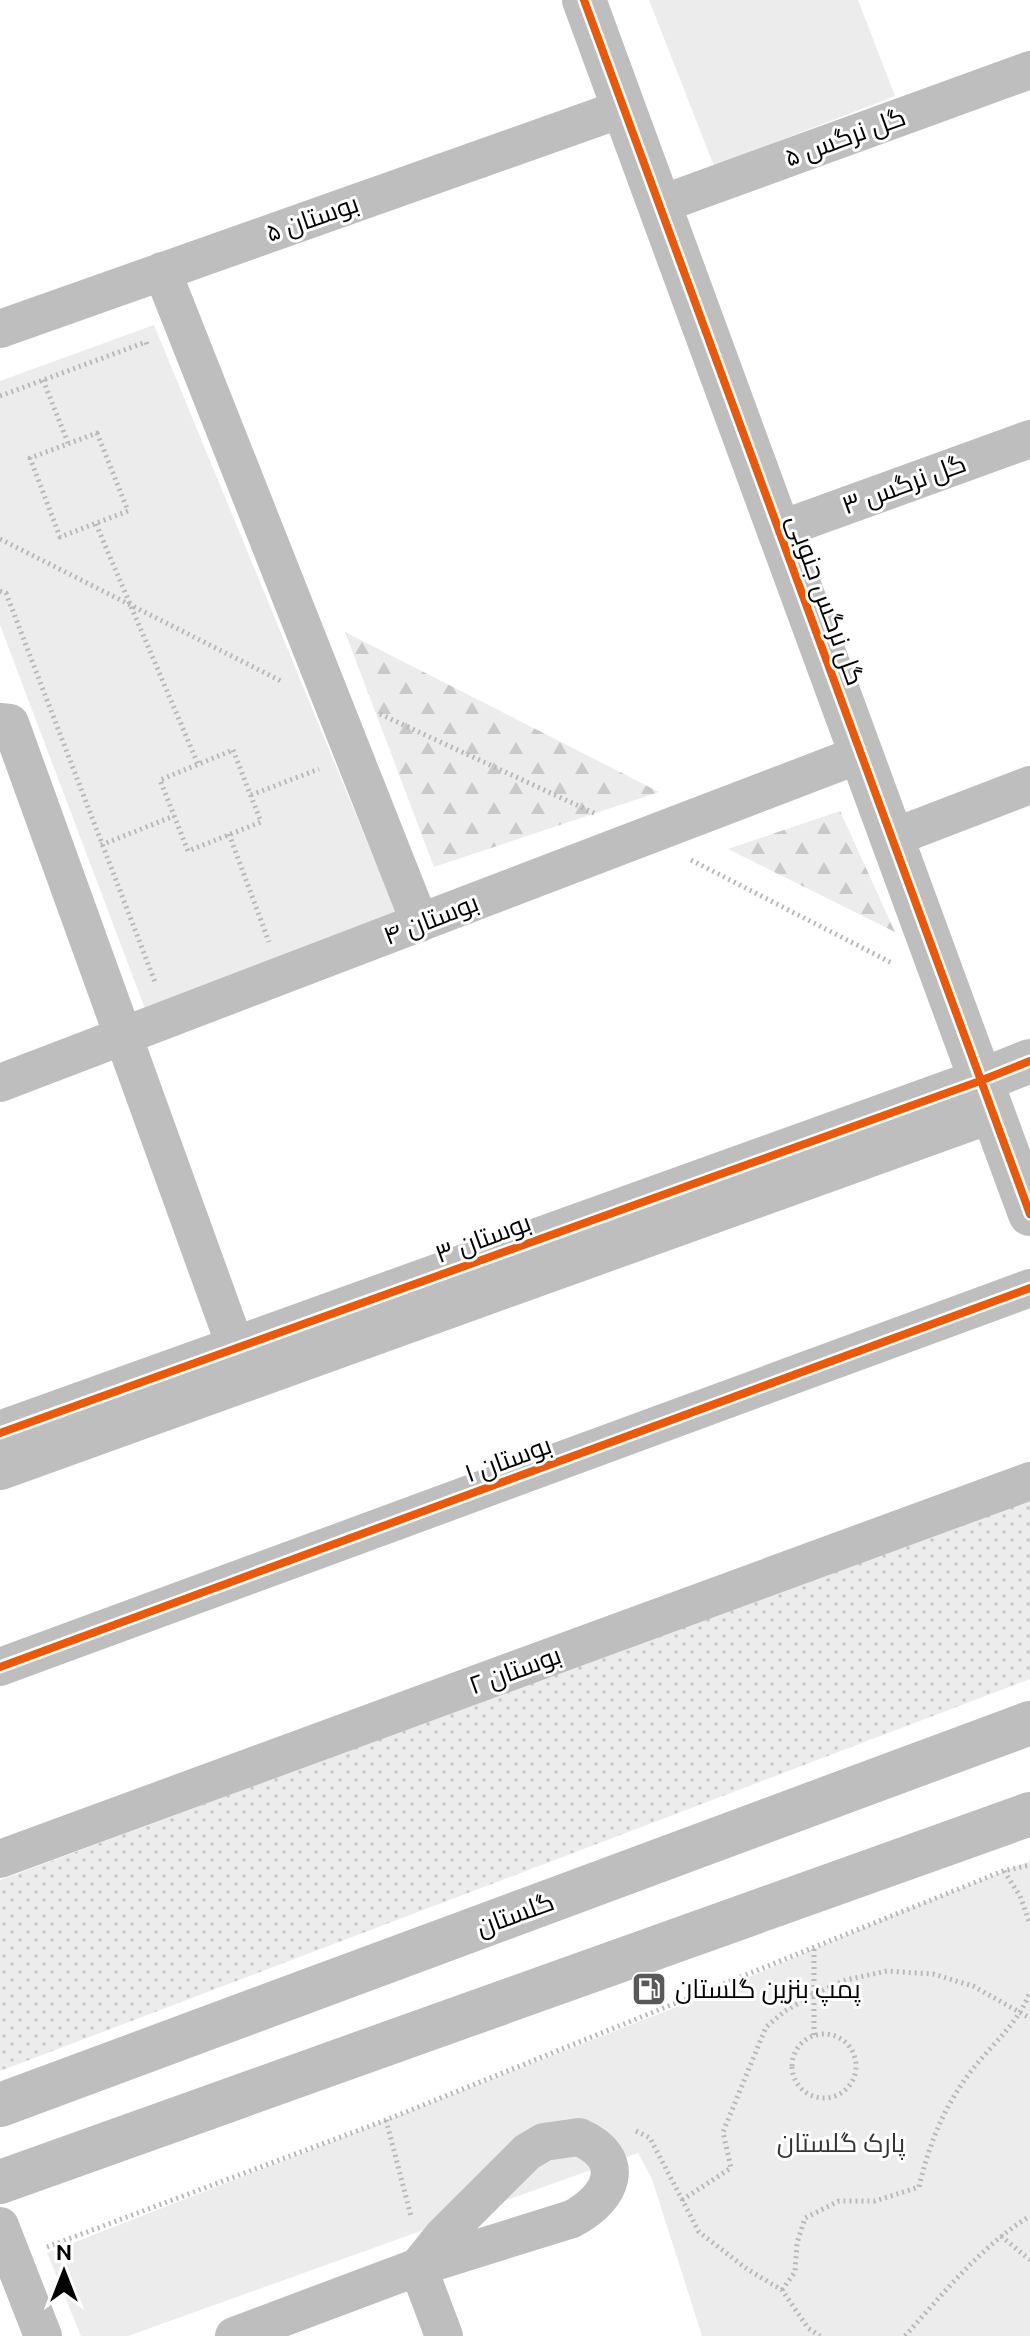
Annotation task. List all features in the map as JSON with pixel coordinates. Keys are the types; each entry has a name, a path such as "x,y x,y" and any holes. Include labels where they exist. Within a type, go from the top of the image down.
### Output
{"street":[{"name":"گل نرگس جنوبی","path":"584,0 1030,1214"},
{"name":"گل نرگس ۵","path":"659,205 1030,70"},
{"name":"بوستان ۵","path":"0,329 624,108"},
{"path":"162,271 420,923"},
{"name":"گل نرگس ۳","path":"779,530 1030,439"},
{"path":"5,723 60,862 236,1348"},
{"name":"بوستان ۴","path":"0,1083 861,754"},
{"path":"892,838 1030,785"},
{"path":"986,1096 1030,1061"},
{"name":"بوستان ۳","path":"0,1433 236,1348 986,1096"},
{"name":"بوستان ۳","path":"0,1468 986,1096"},
{"name":"بوستان ۱","path":"0,1667 1030,1288"},
{"name":"بوستان ۲","path":"0,1859 1030,1481"},
{"name":"گلستان","path":"0,2105 1030,1723"},
{"path":"0,2182 1030,1814"},
{"path":"234,2336 418,2267 539,2231 592,2209 609,2185 609,2168 600,2151 579,2137 544,2142 527,2152 443,2236 418,2267"},
{"path":"6,2243 43,2336"},
{"path":"418,2267 444,2336"}],"path":[{"path":"0,396 146,342 152,356"},
{"path":"43,380 68,443"},
{"path":"97,433 128,511 96,524 60,537 30,458 97,433"},
{"path":"96,524 198,764"},
{"path":"0,539 290,685 284,671"},
{"path":"0,591 6,593 156,985"},
{"path":"233,750 251,795 261,822 188,851 160,780 233,750"},
{"path":"251,795 324,767"},
{"path":"60,862 174,816"},
{"path":"229,834 270,944"},
{"path":"6,2243 386,2120 1003,1871 1030,1865"},
{"path":"1003,1871 1020,1896 1030,1924"},
{"path":"814,1949 814,2036"},
{"path":"682,2200 731,2168 723,2132 766,2027 785,2011 814,1994 846,1980 887,1971 933,1974 973,1986 1030,2018"},
{"path":"782,2290 795,2272 797,2243 805,2218 839,2201 875,2201 919,2187 927,2150 946,2107 972,2070 1023,2013 1030,1992"},
{"path":"814,2036 835,2036 845,2041 856,2060 852,2081 836,2095 816,2097 794,2077 792,2067 797,2048 814,2036"},
{"path":"386,2120 412,2218"},
{"path":"905,2336 1001,2236 1030,2216"},
{"path":"1001,2236 1030,2260"}],"green space":[{"path":"649,0 858,0 895,96 714,166"},
{"path":"154,325 401,924 147,1014 0,625 0,381"},
{"path":"345,632 659,792 434,867"},
{"path":"840,811 895,932 728,849"},
{"path":"1030,1498 1030,1679 0,2071 0,1880"},
{"name":"پارک گلستان","path":"1030,1861 1030,2336 702,2336 652,2179 638,2153 128,2336 81,2336 47,2253 707,1995 900,1912"}],"cycle path":[{"path":"584,0 1030,1214"},
{"path":"0,1433 1030,1061"},
{"path":"0,1667 1030,1288"}],"place":[{"name":"پمپ بنزین گلستان","path":"649,1989"}]}
